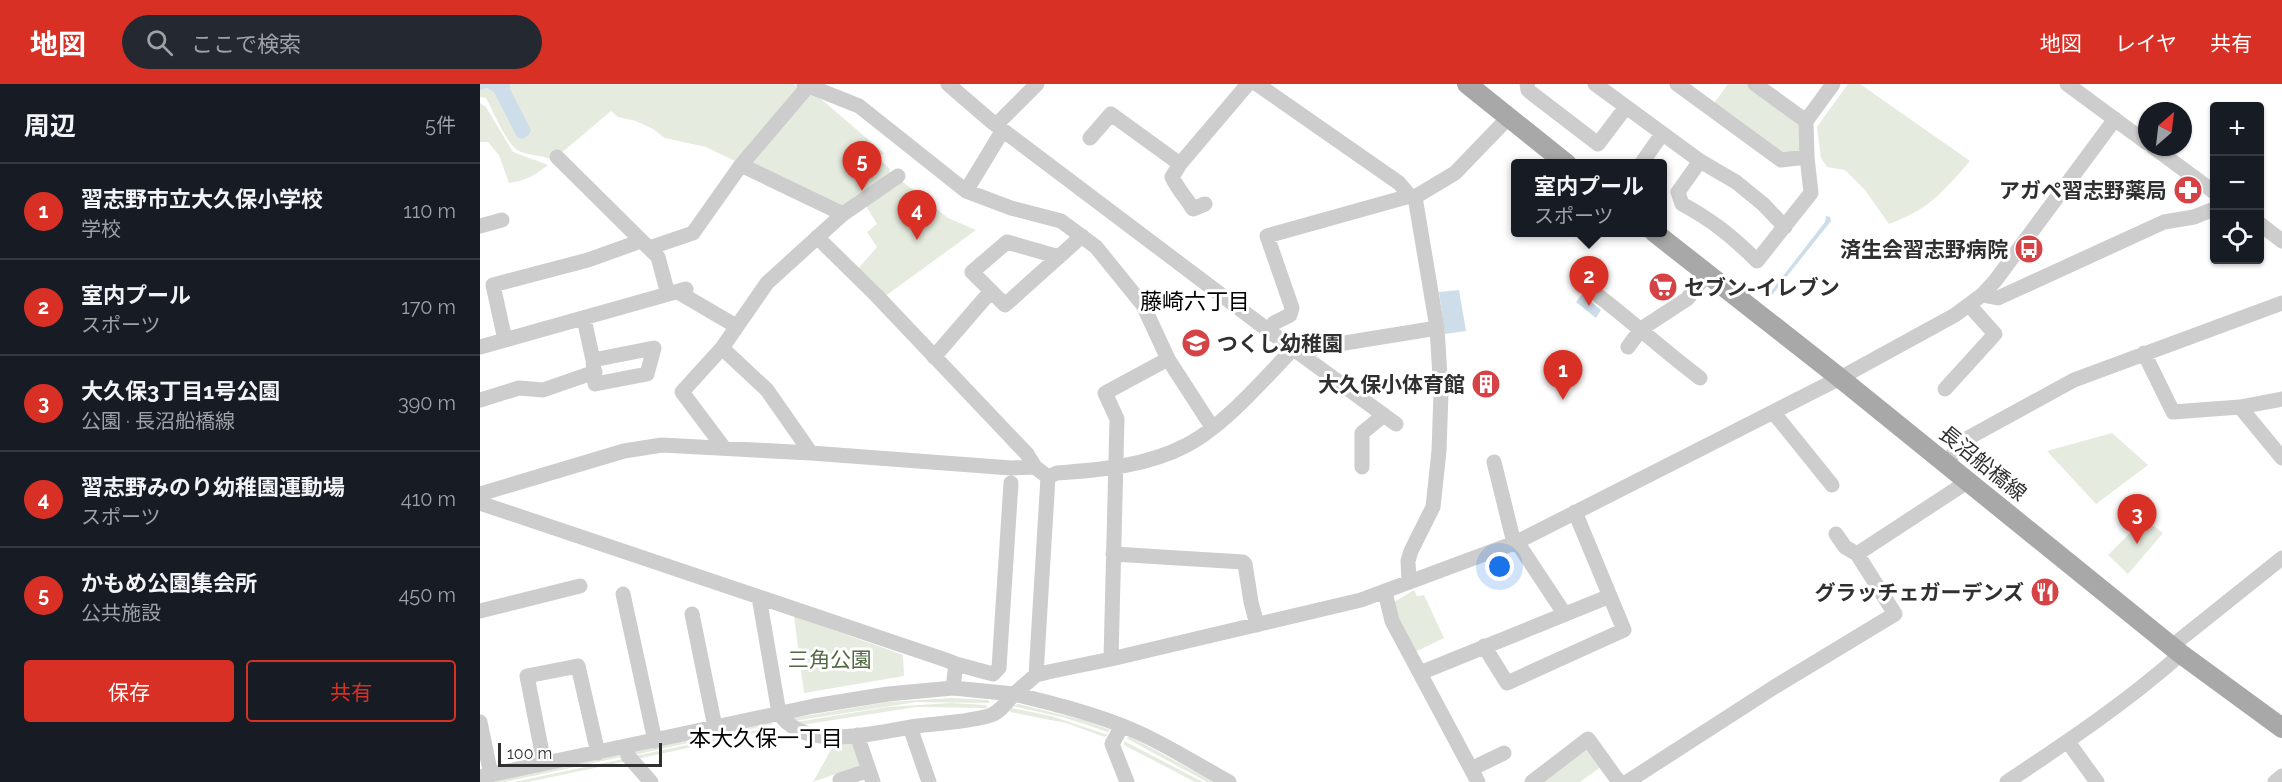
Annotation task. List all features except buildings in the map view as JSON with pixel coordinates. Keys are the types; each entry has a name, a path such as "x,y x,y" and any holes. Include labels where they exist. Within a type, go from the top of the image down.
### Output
{"main road":[{"path":"1469,85 1561,159"},
{"name":"長沼船橋線","path":"1660,237 1840,378 2176,650 2282,728"}],"street":[{"path":"948,84 1000,127 1269,331 1390,419 1362,434 1362,467"},
{"path":"966,191 1000,127 1037,84"},
{"path":"1205,204 1193,209 1186,197 1180,193 1172,177 1248,84"},
{"path":"1257,84 1399,183 1412,196 1437,328 1441,393 1438,463 1433,507 1411,550 1408,561 1409,581"},
{"path":"1527,84 1528,90 1598,144 1626,107"},
{"path":"1595,84 1700,161 1736,182 1763,204 1785,227"},
{"path":"1677,84 1781,160 1807,157"},
{"path":"1755,84 1806,121"},
{"path":"1700,161 1678,192 1682,204 1708,218 1732,236 1758,261 1811,193 1806,121 1833,84"},
{"path":"2067,84 2138,136"},
{"path":"505,340 493,285 693,233 741,165 808,85 859,106 966,191 1011,208 1061,221 1096,247 1143,305 1168,359 1212,427"},
{"path":"1090,138 1111,114 1180,165"},
{"path":"1269,331 1274,323 1290,315 1292,308 1267,236 1412,196 1455,173 1508,118"},
{"path":"759,597 779,713 785,723 797,731 815,735 857,735 992,715 1036,675 1257,625 1362,600 1385,592 1409,581 1516,543 1840,378 1970,306 2002,272 2115,119"},
{"path":"1644,159 1662,134"},
{"path":"2165,156 2210,189"},
{"path":"557,158 658,257 678,292 736,326"},
{"path":"741,165 843,214"},
{"path":"724,448 682,392 722,348 767,283 843,214 898,176"},
{"path":"1982,295 1998,298 2164,222 2194,217 2212,210"},
{"path":"480,226 502,220"},
{"path":"2264,228 2282,241"},
{"path":"1059,257 1007,242 972,272 1005,305 1059,257 1082,236"},
{"path":"817,237 877,296 1027,454 1035,467 1048,477"},
{"path":"1628,347 1641,329 1687,299 1707,274"},
{"path":"934,357 991,291"},
{"path":"480,347 678,292"},
{"path":"1600,297 1700,378"},
{"path":"1945,463 1968,438 2074,380 2282,303"},
{"path":"1946,389 1995,334 1970,306"},
{"path":"480,400 519,388 543,390 594,366 584,319"},
{"path":"1048,477 1057,474 1115,469 1187,445 1212,427 1299,353 1314,348 1437,328"},
{"path":"722,348 767,390 811,453"},
{"path":"2144,353 2173,412 2240,407 2282,399"},
{"path":"1111,659 1117,419 1105,393 1168,359"},
{"path":"2240,407 2282,458"},
{"path":"1773,412 1832,485"},
{"path":"480,494 624,451 662,445 1035,467"},
{"path":"1494,462 1516,543 1564,613"},
{"path":"1036,675 1048,477"},
{"path":"1857,554 1967,482"},
{"path":"480,503 956,664 993,674 999,668 1011,483"},
{"path":"1484,646 1507,683 1624,630 1575,512"},
{"path":"1627,782 1776,686 1895,614 1857,554 1845,547 1836,534"},
{"path":"1113,554 1242,562 1245,564 1257,625"},
{"path":"2007,782 2068,742 2142,687 2176,650 2282,558"},
{"path":"480,611 580,586"},
{"path":"1385,592 1392,621 1474,775 1504,753"},
{"path":"623,594 655,741"},
{"path":"1420,673 1610,596"},
{"path":"692,614 715,727"},
{"path":"953,688 956,664"},
{"path":"544,763 527,676 578,666 598,753"},
{"path":"480,722 485,776 779,713 888,694 953,688 1014,694 1071,708 1122,726 1229,782"},
{"path":"910,726 929,782"},
{"path":"1122,726 1112,744 1127,782"},
{"path":"840,780 871,776 857,735"},
{"path":"1532,782 1588,739 1619,782"},
{"path":"2068,742 2097,782"},
{"path":"626,747 628,756 651,782"},
{"path":"2275,782 2282,776"}],"green space":[{"path":"480,84 793,84 801,89 735,161 706,147 665,138 653,129 636,121 618,117 611,111 553,160 516,149 506,136 486,98 480,97"},
{"path":"1728,84 1750,84 1806,121 1804,155 1783,158 1712,106"},
{"path":"1848,84 1860,84 1970,161 1952,182 1925,206 1889,224 1865,190 1845,170 1827,167 1821,158 1817,127"},
{"path":"807,93 815,94 884,153 878,158 890,169 888,179 844,209 750,165"},
{"path":"480,103 486,107 513,152 548,165 530,177 509,183 499,155 488,142 480,142"},
{"path":"899,179 948,218 976,230 884,297 857,270 877,247 867,232 877,224 864,203"},
{"path":"2112,433 2148,465 2096,504 2047,451"},
{"path":"2144,519 2163,533 2128,574 2108,555"},
{"path":"1414,590 1417,596 1424,595 1444,638 1415,652 1391,604"},
{"name":"三角公園","path":"794,616 903,655 904,676 804,693"},
{"path":"952,698 988,700 990,703 917,702 793,721 793,718 888,702"},
{"path":"951,703 986,705 987,708 916,707 801,725 797,722 888,707"},
{"path":"1018,704 1087,721 1110,730 1108,732 1066,718 1013,706"},
{"path":"1011,708 1051,716 1108,735 1105,737 1066,723 1010,712"},
{"path":"773,724 634,755 634,751"},
{"path":"777,726 779,728 637,759 635,756"},
{"path":"1129,736 1214,782 1207,782 1126,738"},
{"path":"836,741 853,741 861,765 813,782"},
{"path":"1124,741 1203,782 1195,782 1124,745"},
{"path":"1588,747 1602,766 1580,782 1540,782"},
{"path":"619,755 621,757 504,782 487,782"},
{"path":"623,759 623,762 528,782 514,782"}],"water":[{"path":"480,84 510,84 510,89 531,130 529,135 522,139 517,137 494,92 487,88 480,90"},
{"path":"1826,216 1830,217 1831,221 1772,295 1769,294 1825,222"},
{"path":"1459,290 1466,331 1445,334 1439,292"},
{"path":"1582,294 1601,310 1596,318 1576,302"}],"place":[{"name":"アガペ習志野薬局","path":"2188,190"},
{"name":"かもめ公園集会所","path":"862,191"},
{"name":"習志野みのり幼稚園運動場","path":"917,240"},
{"name":"済生会習志野病院","path":"2029,249"},
{"name":"セブン-イレブン","path":"1663,287"},
{"name":"室内プール","path":"1589,306"},
{"name":"つくし幼稚園","path":"1196,343"},
{"name":"大久保小体育館","path":"1486,384"},
{"name":"習志野市立大久保小学校","path":"1563,400"},
{"name":"大久保3丁目1号公園","path":"2137,544"},
{"name":"グラッチェガーデンズ","path":"2045,592"}],"district":[{"name":"藤崎六丁目","path":"1195,301"},
{"name":"本大久保一丁目","path":"766,738"}]}
